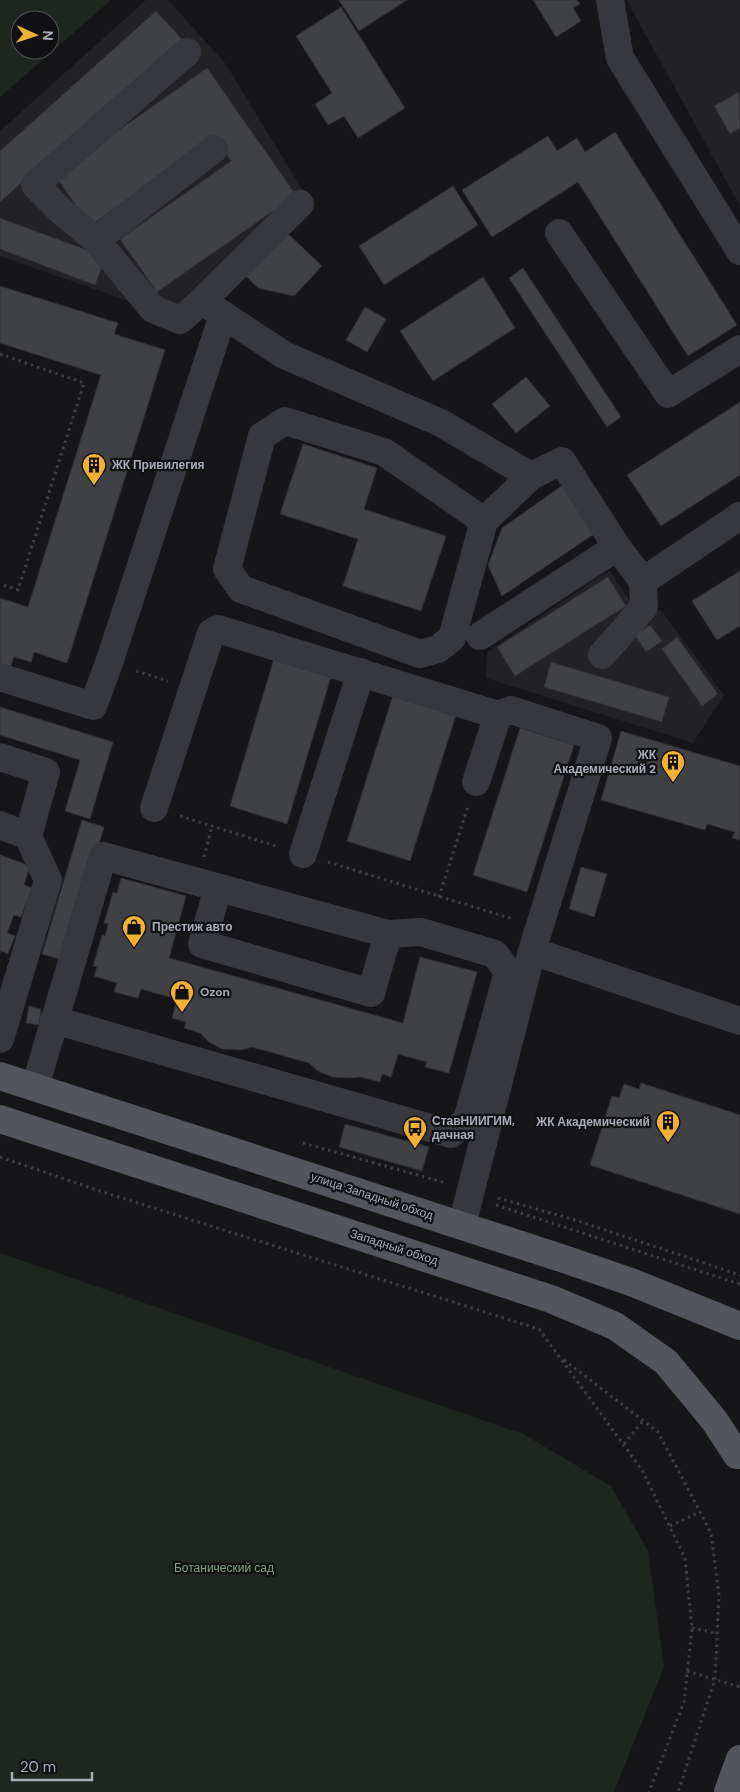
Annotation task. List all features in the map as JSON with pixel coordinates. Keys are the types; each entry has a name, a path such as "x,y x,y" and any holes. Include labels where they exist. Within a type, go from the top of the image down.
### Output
{"main road":[{"name":"улица Западный обход","path":"0,1076 462,1225 631,1282 740,1326"},
{"name":"Западный обход","path":"0,1119 551,1299 615,1326 666,1362 714,1420 738,1462"},
{"path":"738,1462 740,1424"},
{"path":"728,1792 740,1759"}],"lane":[{"path":"614,2 620,58 740,251"},
{"path":"187,52 35,185 61,211 96,240 153,309 180,320 212,308"},
{"path":"96,240 214,148"},
{"path":"0,677 93,706 109,662 212,308 300,204"},
{"path":"559,233 668,394 740,349"},
{"path":"212,308 284,355 441,423 531,476"},
{"path":"484,521 384,452 285,421 262,436 227,569 242,589 420,654 438,649 452,638 484,521 531,476 562,461 617,547 642,581 644,607 602,655"},
{"path":"642,581 740,516"},
{"path":"480,636 617,547"},
{"path":"154,808 211,633 218,629 498,715 511,710 598,738 536,939 462,1225"},
{"path":"303,854 361,672"},
{"path":"476,782 498,715"},
{"path":"0,757 46,772 28,836 48,880 1,1034"},
{"path":"0,825 28,836"},
{"path":"35,1087 54,1020 103,856 388,934 421,932 495,954 508,972 467,1120 452,1134 54,1020"},
{"path":"218,888 202,944 371,993 388,934"},
{"path":"536,939 740,1021"}],"path":[{"path":"0,354 84,383 18,590 0,584"},
{"path":"109,662 193,688"},
{"path":"439,897 476,782"},
{"path":"154,808 439,897 536,939"},
{"path":"300,1142 470,1194 740,1284"},
{"path":"0,1157 106,1193 539,1329 642,1470 685,1558 692,1628 684,1702 649,1792"},
{"path":"470,1194 575,1220 740,1275"},
{"path":"559,1356 658,1432 711,1532 719,1595 715,1679 678,1792"},
{"path":"624,1444 643,1421"},
{"path":"670,1526 700,1512"},
{"path":"692,1628 717,1632"},
{"path":"687,1671 740,1687"}],"shaded area":[{"path":"146,0 168,0 225,63 305,194 165,314 0,256 0,131"},
{"path":"627,0 740,0 740,206 632,10"},
{"path":"610,570 641,619 661,610 724,695 693,743 486,678 487,652"}],"green space":[{"path":"0,0 111,0 60,45 60,10 10,10 10,60 42,60 0,97"},
{"name":"Ботанический сад","path":"0,1253 523,1434 611,1486 648,1551 664,1667 614,1792 0,1792"}],"building":[{"path":"339,0 407,0 359,31"},
{"path":"533,0 577,0 580,4 573,8 581,21 556,37"},
{"path":"341,7 405,108 358,138 344,116 328,125 315,104 332,93 296,36"},
{"path":"156,11 182,39 0,202 0,151"},
{"path":"207,68 296,195 157,292 120,239 231,161 216,138 90,226 55,175"},
{"path":"739,92 740,128 730,134 714,106"},
{"path":"615,132 737,325 688,356 578,182 492,237 462,190 548,136 557,151 577,138 585,152"},
{"path":"453,186 478,225 384,285 359,246"},
{"path":"0,218 106,257 95,285 0,249"},
{"path":"283,229 322,266 294,296 258,288 242,272"},
{"path":"523,268 621,417 607,427 509,278"},
{"path":"483,277 515,328 433,381 400,331"},
{"name":"ЖК Привилегия","path":"0,286 118,323 114,334 165,350 67,663 34,652 31,662 14,657 9,671 0,668 0,598 28,607 101,375 0,343"},
{"path":"365,307 386,319 367,352 346,340"},
{"path":"526,377 550,406 516,433 492,404"},
{"path":"740,402 740,475 661,526 627,475"},
{"path":"303,444 377,468 364,509 446,536 421,611 343,586 358,539 280,514"},
{"path":"563,485 594,534 502,596 488,565 502,528"},
{"path":"740,571 740,626 717,640 692,601"},
{"path":"608,577 626,606 515,676 497,647"},
{"path":"650,625 662,641 646,652 635,635"},
{"path":"677,637 718,694 702,706 662,649"},
{"path":"275,655 332,673 287,824 230,806"},
{"path":"551,662 669,697 662,722 544,687"},
{"path":"393,695 456,715 410,861 347,841"},
{"path":"0,707 113,742 90,819 65,811 80,760 0,735"},
{"path":"520,728 574,745 527,892 473,875"},
{"name":"ЖК Академический 2","path":"621,731 740,766 740,840 732,838 735,832 707,824 705,830 601,800"},
{"path":"82,820 104,827 64,960 42,954"},
{"path":"0,855 30,866 24,885 32,888 21,917 14,915 7,933 15,936 8,954 1,951 0,954"},
{"path":"581,867 607,874 594,917 569,909"},
{"path":"121,878 186,896 169,958 403,1023 420,957 477,972 449,1073 425,1067 427,1062 398,1054 391,1077 382,1074 380,1082 360,1077 333,1077 318,1071 309,1063 252,1047 241,1050 222,1049 209,1042 200,1033 184,1028 186,1022 172,1018 177,999 141,989 138,998 114,992 117,983 94,976 97,967 93,966 102,935 105,936 108,924 104,923 113,892 117,893"},
{"path":"29,1006 41,1009 39,1025 26,1023"},
{"name":"ЖК Академический","path":"641,1083 740,1115 740,1214 590,1165 612,1096 619,1098 624,1084 639,1089"},
{"path":"345,1124 429,1147 422,1171 339,1147"}],"place":[{"name":"ЖК Привилегия","path":"94,486"},
{"name":"ЖК Академический 2","path":"673,783"},
{"name":"Престиж авто","path":"134,948"},
{"name":"Ozon","path":"182,1013"},
{"name":"ЖК Академический","path":"668,1143"},
{"name":"СтавНИИГИМ, дачная","path":"415,1149"}]}
